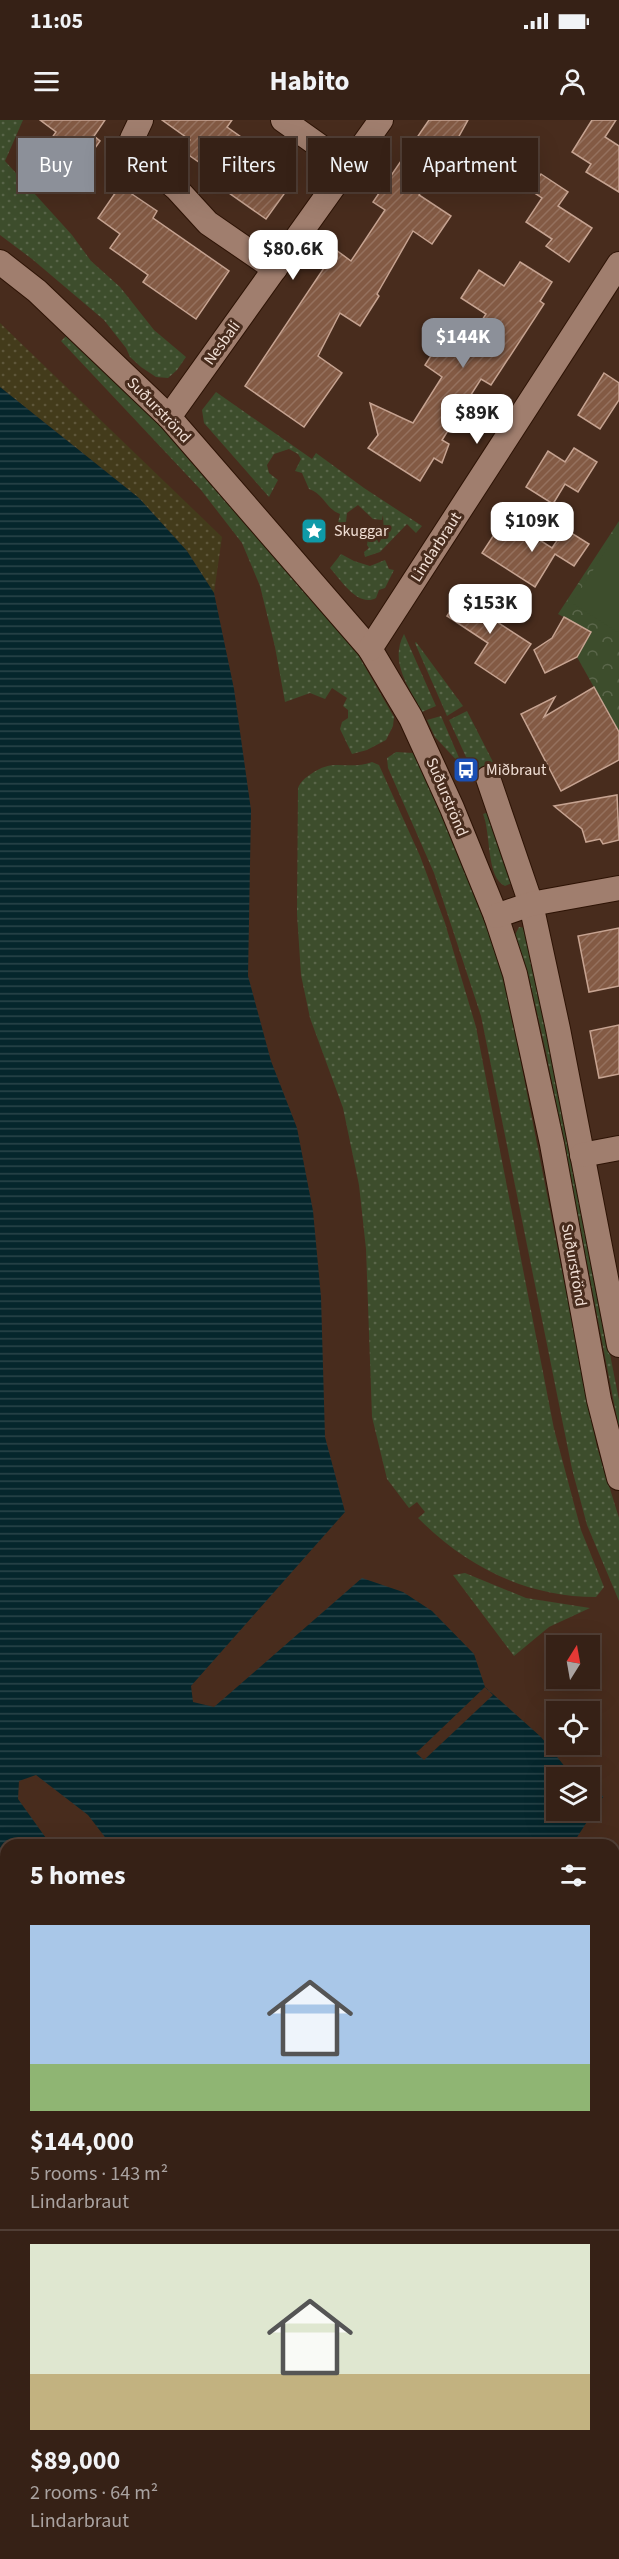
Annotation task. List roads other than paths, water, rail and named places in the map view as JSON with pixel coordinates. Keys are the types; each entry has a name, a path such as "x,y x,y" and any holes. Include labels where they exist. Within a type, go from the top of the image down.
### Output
{"street":[{"path":"141,120 132,139 138,156 176,188 208,223 275,269"},
{"path":"283,120 309,138"},
{"name":"Nesbali","path":"368,138 381,120"},
{"name":"Nesbali","path":"169,417 330,192"},
{"name":"Suðurströnd","path":"0,262 37,291 169,417 370,649 401,700 432,760 496,916 515,974 552,1144 599,1400 619,1478"},
{"name":"Lindarbraut","path":"370,649 619,264"},
{"path":"488,778 531,904 558,1029 619,1345"},
{"path":"496,916 531,904 619,888"},
{"path":"582,1155 619,1148"}],"water":[{"path":"0,387 139,498 187,551 214,593 234,689 251,810 248,976 271,1061 297,1128 313,1211 321,1297 325,1437 345,1512 191,1686 193,1702 214,1707 362,1578 403,1592 432,1611 474,1654 485,1687 541,1737 546,1743 546,1755 556,1755 565,1767 546,1767 546,1821 588,1821 576,1839 106,1839 88,1815 36,1775 19,1781 18,1799 47,1839 0,1839"}],"place":[{"name":"Skuggar","path":"314,531"},
{"name":"Miðbraut","path":"466,770"}]}
